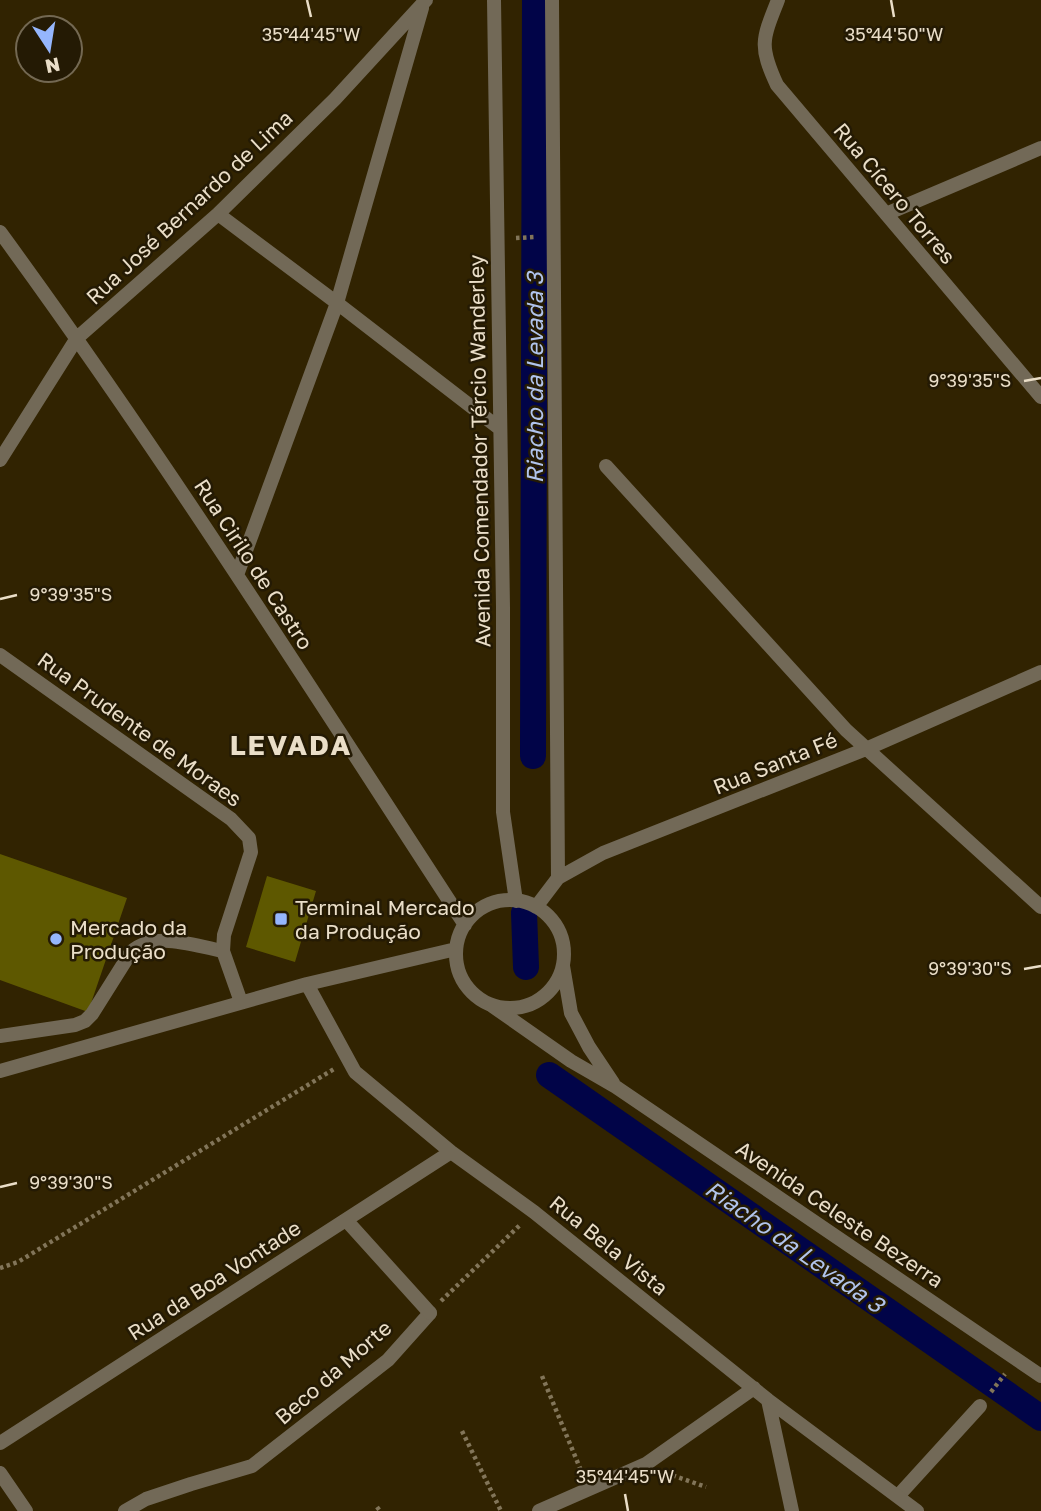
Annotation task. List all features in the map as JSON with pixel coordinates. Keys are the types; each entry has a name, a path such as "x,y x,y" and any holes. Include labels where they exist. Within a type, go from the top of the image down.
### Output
{"street":[{"name":"Avenida Comendador Tércio Wanderley","path":"494,0 503,607 503,813 516,901"},
{"path":"552,0 558,878"},
{"name":"Rua Cícero Torres","path":"778,0 766,27 763,44 764,57 777,85 1041,397"},
{"path":"237,575 337,303 425,2"},
{"name":"Rua José Bernardo de Lima","path":"0,460 78,338 218,214 335,99 425,2"},
{"path":"886,214 1041,148"},
{"path":"218,214 499,428"},
{"name":"Rua Cirilo de Castro","path":"0,232 78,338 237,575 465,925"},
{"path":"606,466 846,730 1041,907"},
{"name":"Rua Prudente de Moraes","path":"0,655 232,819 249,838 251,852 224,935 223,951"},
{"name":"Rua Santa Fé","path":"536,907 558,878 603,853 866,749 1041,672"},
{"path":"501,901 516,901 536,907 550,918 560,932 564,949 563,966 556,983 544,997 527,1006 509,1008 491,1005 476,996 464,983 457,967 456,950 465,925 474,914 501,901"},
{"path":"0,1036 75,1025 85,1021 131,952 139,945 152,940 223,951 241,1002"},
{"path":"0,1070 307,984 456,950"},
{"name":"Avenida Celeste Bezerra","path":"563,966 571,1013 589,1047 616,1087"},
{"name":"Rua Bela Vista","path":"307,984 347,1062 355,1072 451,1152 534,1212 768,1400 917,1511"},
{"name":"Avenida Celeste Bezerra","path":"491,1005 1041,1376"},
{"name":"Rua da Boa Vontade","path":"0,1443 451,1152"},
{"path":"346,1220 430,1312"},
{"name":"Beco da Morte","path":"125,1511 146,1499 191,1483 252,1466 388,1360 430,1312"},
{"path":"539,1511 646,1464 754,1388"},
{"path":"768,1400 792,1511"},
{"path":"898,1496 980,1406"},
{"path":"0,1473 26,1511"}],"path":[{"path":"517,238 538,237"},
{"path":"0,1268 18,1262 347,1062"},
{"path":"430,1312 534,1212"},
{"path":"980,1406 1007,1371"},
{"path":"542,1376 589,1490"},
{"path":"462,1432 501,1511"},
{"path":"646,1464 706,1487"}],"building":[{"name":"Mercado da Produção","path":"0,854 127,898 88,1012 0,980"},
{"name":"Terminal Mercado da Produção","path":"267,876 316,891 295,962 246,947"}],"waterway":[{"name":"Riacho da Levada 3","path":"533,756 535,0"},
{"name":"Riacho da Levada 3","path":"524,913 526,967"},
{"name":"Riacho da Levada 3","path":"549,1075 1041,1418"}],"place":[{"name":"Terminal Mercado da Produção","path":"281,919"},
{"name":"Mercado da Produção","path":"56,939"}],"district":[{"name":"LEVADA","path":"291,744"}]}
